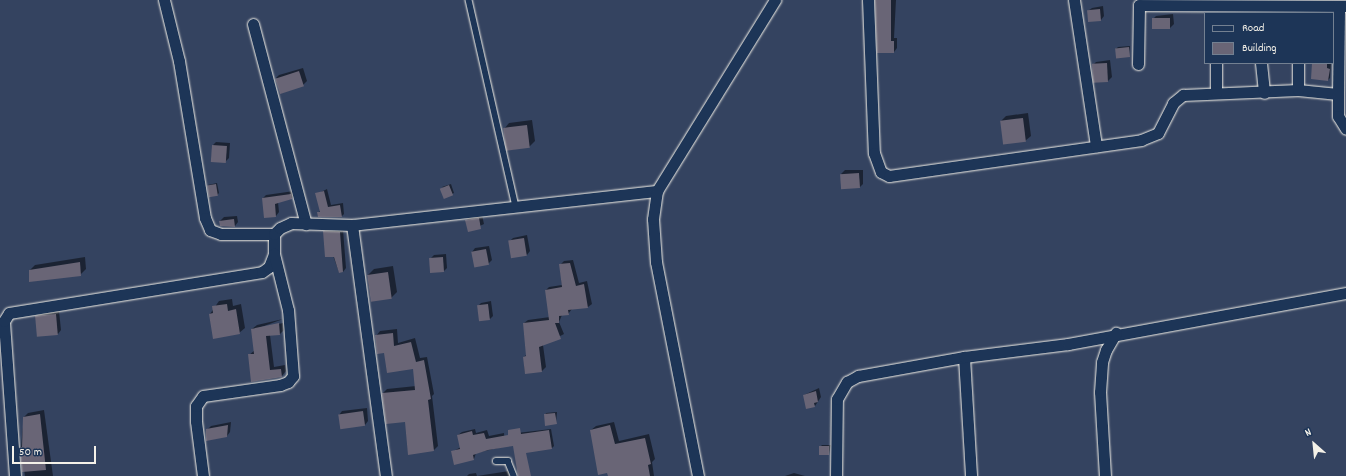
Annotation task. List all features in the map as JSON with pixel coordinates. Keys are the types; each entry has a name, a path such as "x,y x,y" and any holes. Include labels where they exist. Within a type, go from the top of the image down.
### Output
{"street":[{"path":"164,0 179,61 205,218 210,230 221,234 274,234"},
{"path":"698,476 656,262 653,219 657,191 775,0"},
{"path":"868,0 874,153 881,172 890,176 1151,137 1163,126 1177,97 1216,93 1264,93 1298,90 1338,94"},
{"path":"1074,0 1096,146"},
{"path":"1138,64 1139,2 1218,6 1342,6 1338,116 1346,129"},
{"path":"253,24 306,224"},
{"path":"1216,64 1216,93"},
{"path":"1261,64 1264,93"},
{"path":"1298,64 1298,90"},
{"path":"203,476 196,421 196,406 203,396 280,385 288,382 293,376 288,310 274,254 274,234 280,228 291,223 352,225 657,191"},
{"path":"352,225 386,476"},
{"path":"15,476 4,321 5,314 262,272 269,267 274,254"},
{"path":"836,476 837,399 847,382 870,372 964,357 1068,344 1116,333 1346,292"},
{"path":"1105,476 1100,392 1102,362 1106,350 1116,333"},
{"path":"964,357 971,476"}],"lane":[{"path":"469,0 516,207"},
{"path":"496,461 508,461 514,476"}],"building":[{"path":"875,0 891,0 891,41 894,41 894,53 877,53"},
{"path":"1100,9 1101,21 1088,22 1087,10"},
{"path":"1152,18 1170,18 1170,29 1152,29"},
{"path":"1129,47 1130,57 1116,58 1115,48"},
{"path":"1107,63 1108,82 1093,83 1092,64"},
{"path":"1312,64 1327,64 1327,68 1330,69 1328,81 1311,79"},
{"path":"299,71 304,86 280,94 275,79"},
{"path":"1023,118 1026,142 1003,145 1000,121"},
{"path":"527,125 530,148 506,151 503,128"},
{"path":"212,145 227,146 226,163 211,162"},
{"path":"859,173 860,188 841,189 840,174"},
{"path":"216,184 218,196 209,197 207,185"},
{"path":"449,185 453,195 444,199 440,189"},
{"path":"324,191 328,207 340,205 342,217 318,217 317,212 320,212 315,193"},
{"path":"291,194 292,199 275,204 276,217 264,218 262,198"},
{"path":"479,218 481,229 468,232 465,220"},
{"path":"234,219 235,227 220,226 219,221"},
{"path":"323,231 340,232 343,272 339,273 334,257 325,257"},
{"path":"524,238 527,256 511,258 508,241"},
{"path":"486,249 489,265 474,268 471,252"},
{"path":"443,257 444,272 430,273 429,258"},
{"path":"80,262 81,276 29,282 29,270"},
{"path":"570,263 576,286 584,284 588,308 568,310 569,315 559,316 559,323 555,323 561,339 539,347 542,372 525,374 523,357 526,356 523,323 549,320 545,290 562,287 559,264"},
{"path":"388,272 392,299 371,302 367,275"},
{"path":"227,304 228,311 236,309 240,334 213,339 209,314 213,313 212,306"},
{"path":"488,304 490,320 479,321 477,305"},
{"path":"56,314 58,335 37,337 35,316"},
{"path":"279,323 280,335 266,336 270,370 281,369 282,377 251,382 248,354 254,354 251,329"},
{"path":"393,333 394,346 411,342 416,362 424,360 431,399 428,400 434,451 408,455 405,422 386,424 382,393 415,390 413,369 387,373 384,353 377,354 375,335"},
{"path":"816,391 818,402 814,403 815,407 806,409 803,395"},
{"path":"363,411 365,426 340,429 338,414"},
{"path":"555,413 557,424 545,426 544,414"},
{"path":"40,414 46,470 22,472 20,447 22,447 23,417"},
{"path":"228,425 227,437 206,441 206,429"},
{"path":"610,425 615,444 645,438 651,464 648,465 650,476 608,476 607,473 598,475 590,430"},
{"path":"520,428 521,434 549,430 552,449 526,453 531,476 518,476 513,446 488,450 473,455 474,460 454,465 451,451 460,449 457,435 472,431 473,435 484,433 486,439 508,435 508,430"},
{"path":"819,446 829,446 829,455 819,455"}]}
